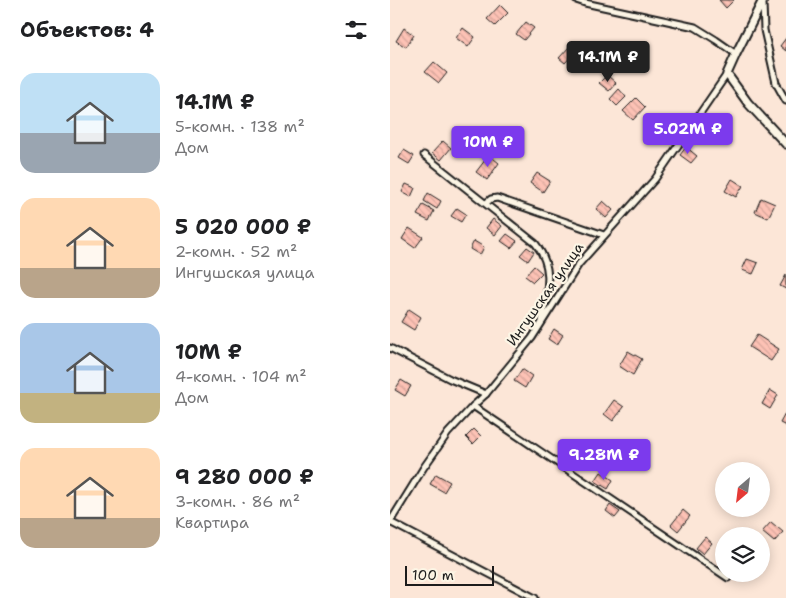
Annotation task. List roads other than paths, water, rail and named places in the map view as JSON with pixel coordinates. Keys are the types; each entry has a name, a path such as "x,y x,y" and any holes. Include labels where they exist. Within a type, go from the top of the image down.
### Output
{"main road":[{"name":"Ингушская улица","path":"727,74 763,0"},
{"path":"727,74 748,103 786,144"}],"street":[{"path":"576,0 695,27 736,54"},
{"path":"763,0 764,30 776,83 786,101"},
{"name":"Ингушская улица","path":"390,522 424,467 448,433 486,394 532,338 579,264 656,179 727,74"},
{"path":"424,156 486,203 535,243 542,251 546,259 548,280 541,325"},
{"path":"486,203 491,199 498,198 604,235"},
{"path":"390,348 450,379 486,394"},
{"path":"473,406 715,569"},
{"path":"390,522 535,598"}]}
